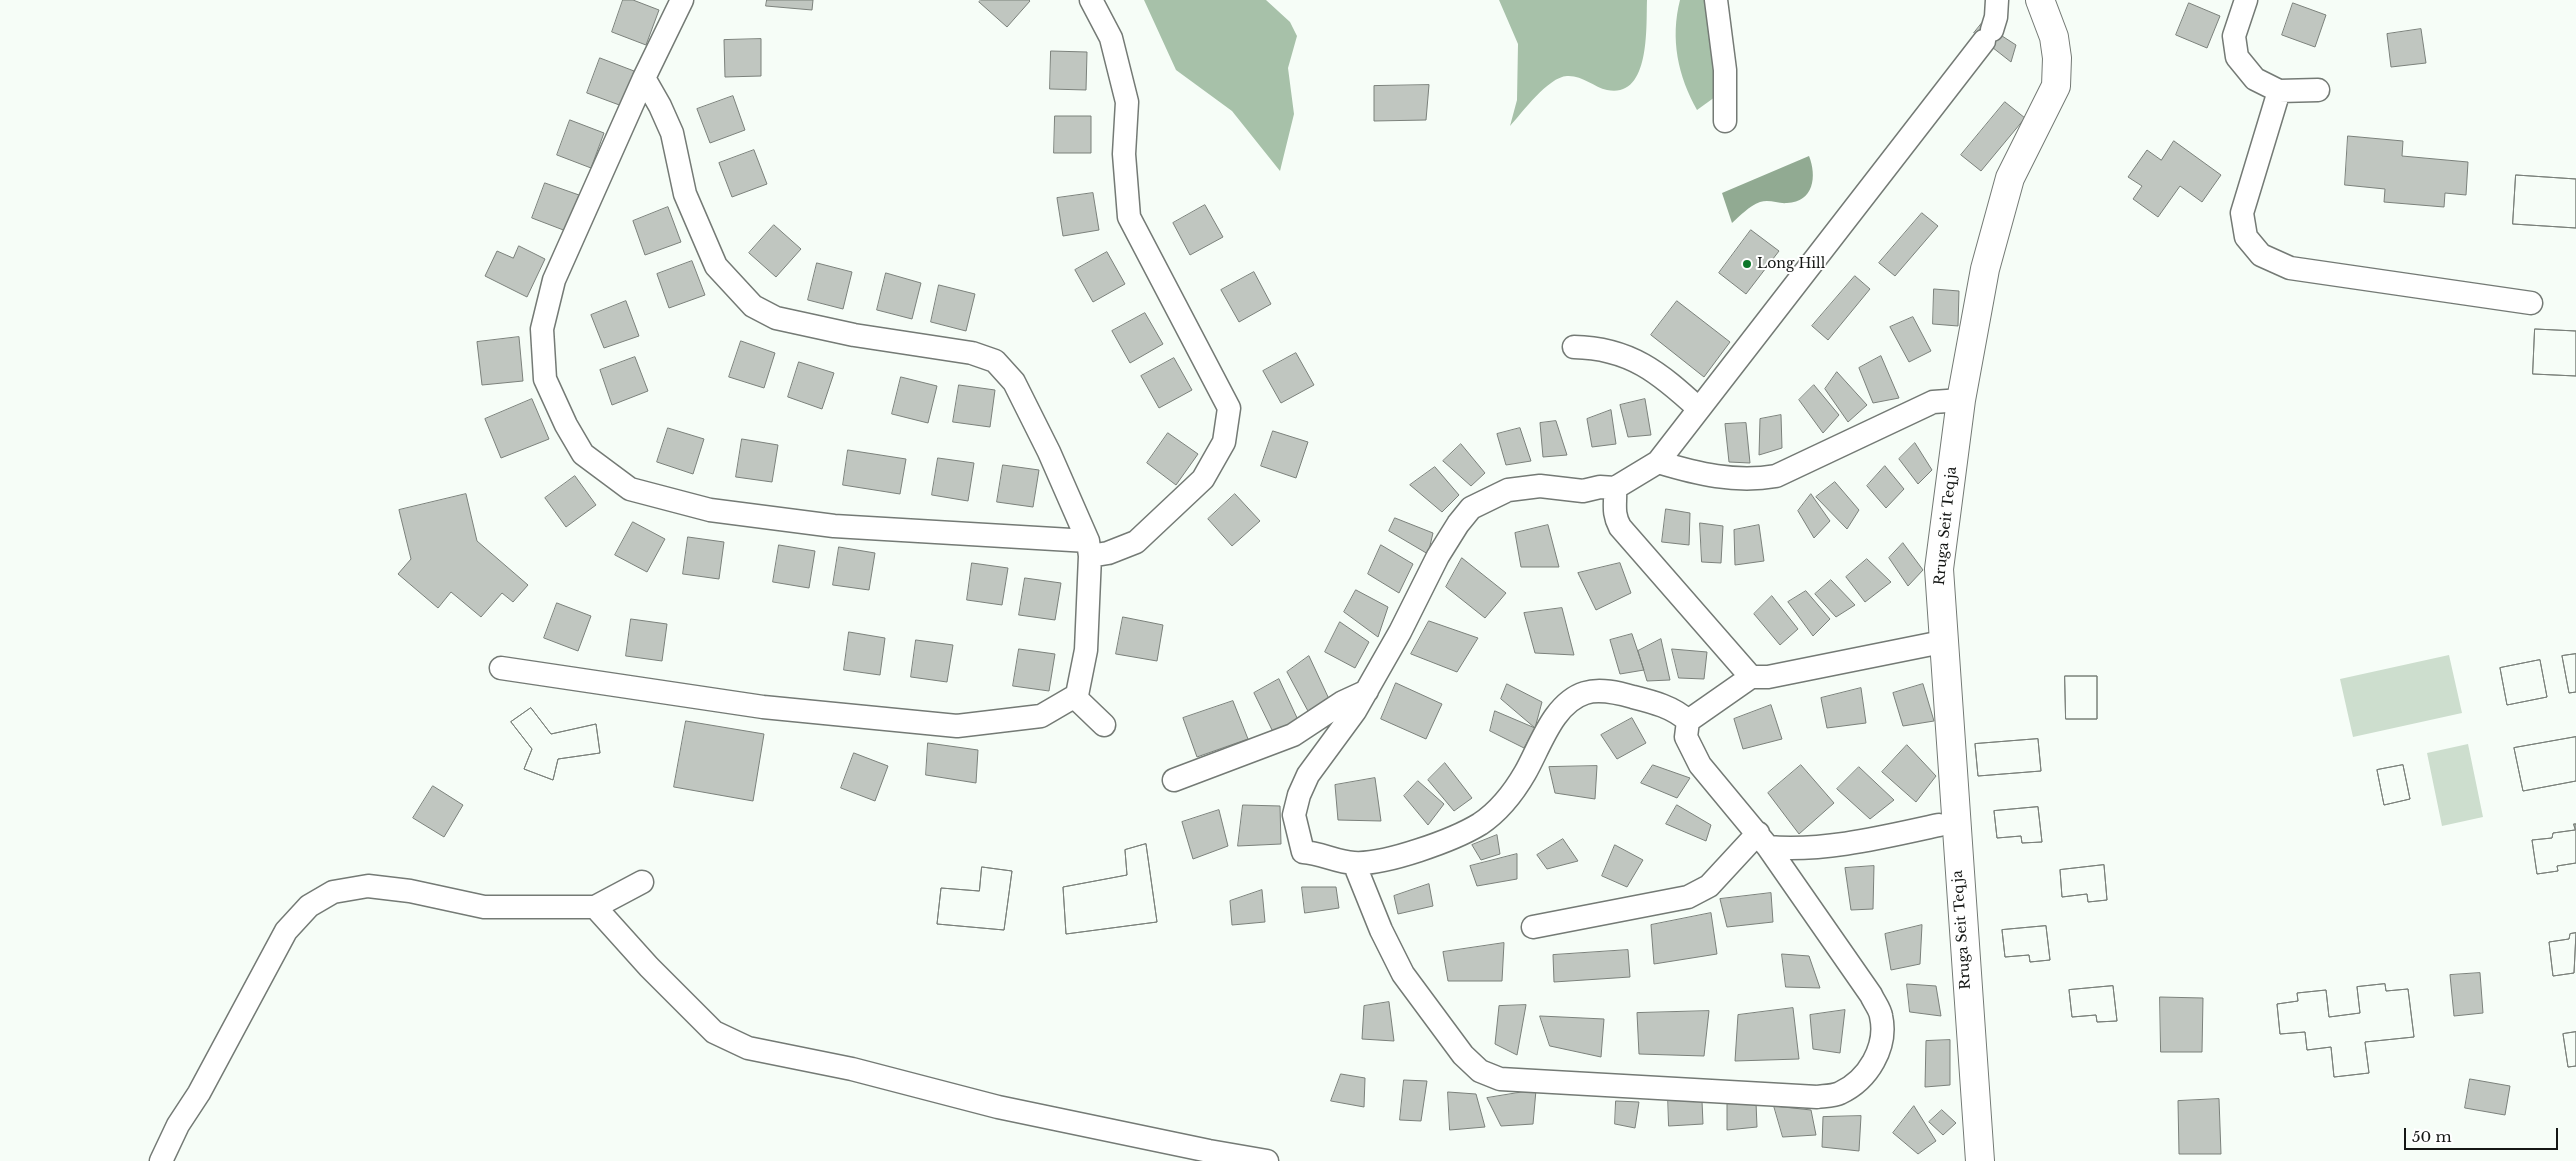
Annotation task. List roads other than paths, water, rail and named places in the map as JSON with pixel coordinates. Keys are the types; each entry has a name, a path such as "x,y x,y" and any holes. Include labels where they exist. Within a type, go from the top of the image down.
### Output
{"main road":[{"name":"Rruga Seit Teqja","path":"1980,1161 1938,569 1961,400 1985,269 2010,178 2056,86 2057,58 2054,37 2040,0"}],"street":[{"path":"682,0 644,78 554,280 542,329 545,379 583,454 630,489 710,510 834,526 1089,548 1108,552 1136,542 1203,479 1224,442 1229,408 1129,217 1124,154 1127,102 1111,38 1091,0"},
{"path":"1716,0 1725,70 1725,121"},
{"path":"1688,721 1678,711 1623,694 1601,691 1584,693 1564,706 1513,791 1496,811 1480,824 1454,837 1411,852 1372,862 1354,863 1335,860 1320,853 1303,852 1294,815 1299,794 1308,775 1331,746 1367,691 1438,556 1458,524 1471,508 1508,490 1540,486 1583,491 1600,487 1615,488 1658,462 1988,35 1996,17 1996,0"},
{"path":"2246,0 2234,36 2237,57 2255,79 2279,91 2318,90"},
{"path":"644,78 660,106 672,133 685,194 716,266 753,306 776,318 854,335 972,353 995,361 1014,382 1049,452 1089,548 1086,650 1077,695 1080,701 1104,725"},
{"path":"2279,91 2242,213 2246,237 2262,255 2290,268 2532,303"},
{"path":"1574,347 1606,351 1650,368 1678,388 1699,409"},
{"path":"1658,462 1697,474 1724,478 1751,480 1776,476 1933,402 1961,400"},
{"path":"1615,488 1616,503 1614,516 1620,527 1752,677"},
{"path":"1354,863 1381,930 1403,974 1463,1055 1480,1071 1500,1079 1817,1097 1839,1094 1858,1081 1876,1060 1881,1038 1881,1016 1871,995 1763,840 1700,765 1686,737 1688,721 1752,677 1768,677 1942,642"},
{"path":"501,668 763,707 957,726 1041,716 1077,695"},
{"path":"1174,780 1293,735 1343,702 1367,691"},
{"path":"1763,840 1796,850 1888,836 1939,825"},
{"path":"1533,927 1688,897 1709,886 1763,840"},
{"path":"161,1161 178,1125 199,1093 286,931 309,906 333,892 368,886 410,891 484,907 595,907 642,882"},
{"path":"595,907 649,967 714,1032 748,1048 852,1069 998,1106 1209,1151 1267,1161"}],"place":[{"name":"Long Hill","path":"1747,264"}]}
